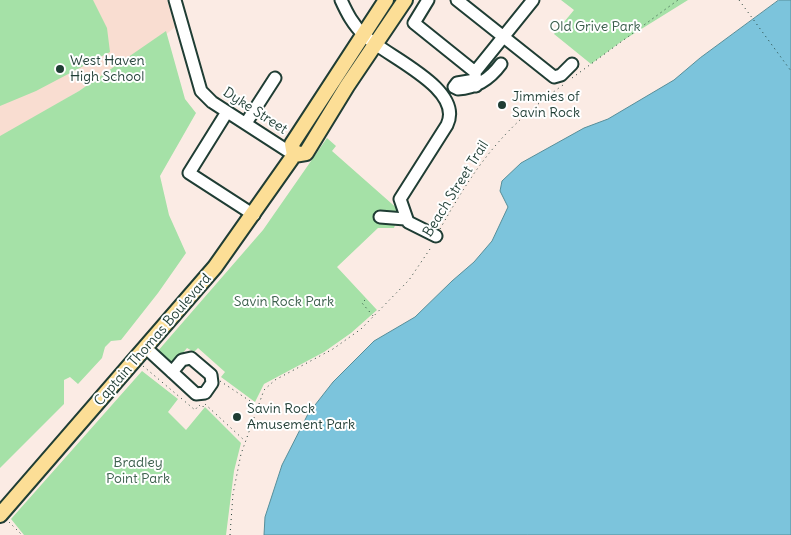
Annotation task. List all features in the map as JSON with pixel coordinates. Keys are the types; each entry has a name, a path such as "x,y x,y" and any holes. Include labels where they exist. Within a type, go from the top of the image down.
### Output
{"main road":[{"name":"Captain Thomas Boulevard","path":"0,515 215,267 254,215 294,155 292,144 386,0"},
{"name":"Captain Thomas Boulevard","path":"294,155 306,153 404,0"}],"street":[{"name":"Dyke Street","path":"175,0 201,91 212,102 294,155"},
{"path":"341,0 352,22 374,45 438,88 450,117 400,200 405,219 412,225 436,236"},
{"path":"428,0 414,23 475,79 488,79 502,64"},
{"path":"457,0 554,77 561,74 572,64"},
{"path":"438,88 454,87 458,90 475,79 503,36 533,0"},
{"path":"246,123 275,78"},
{"path":"227,112 189,173 254,215"},
{"path":"380,217 405,219"},
{"path":"146,348 172,372 196,394 203,399 209,388 212,379 211,375 191,358 182,360 172,372"}],"path":[{"path":"571,79 678,0"},
{"path":"739,0 791,71"},
{"name":"Beach Street Trail","path":"231,535 234,488 245,441 257,406 266,387 333,349 374,318 415,272 478,167 498,140 528,111 564,84"},
{"path":"365,300 362,303 374,318"},
{"path":"143,365 194,410 199,405 202,408 203,399"},
{"path":"212,379 224,382 257,406"},
{"path":"203,399 245,441"},
{"path":"0,515 22,535"}],"shaded area":[{"name":"West Haven High School","path":"0,0 167,0 175,27 151,47 0,139"}],"green space":[{"path":"0,0 93,0 107,28 110,52 36,91 0,106"},
{"name":"Old Grive Park","path":"561,0 688,0 622,41 591,64 554,34 574,10"},
{"path":"166,31 185,99 196,113 160,176 169,215 186,253 158,293 121,340 111,341 105,347 102,358 78,384 70,377 64,380 64,404 0,468 0,136 79,91"},
{"name":"Savin Rock Park","path":"327,138 336,146 332,151 400,211 394,228 378,228 337,267 377,310 351,333 324,352 264,384 255,402 221,377 225,372 198,348 194,352 187,348 173,365 157,352 263,230"},
{"name":"Bradley Point Park","path":"142,371 178,399 168,412 186,430 205,407 241,443 234,471 226,535 24,535 11,519"}],"water":[{"path":"779,0 791,0 791,535 264,535 265,517 282,465 308,414 333,382 374,341 415,317 474,262 492,241 508,207 500,191 502,181 521,163 584,128 608,119 674,80 700,58"}],"place":[{"name":"West Haven High School","path":"60,69"},
{"name":"Jimmies of Savin Rock","path":"502,105"},
{"name":"Savin Rock Amusement Park","path":"237,417"}]}
